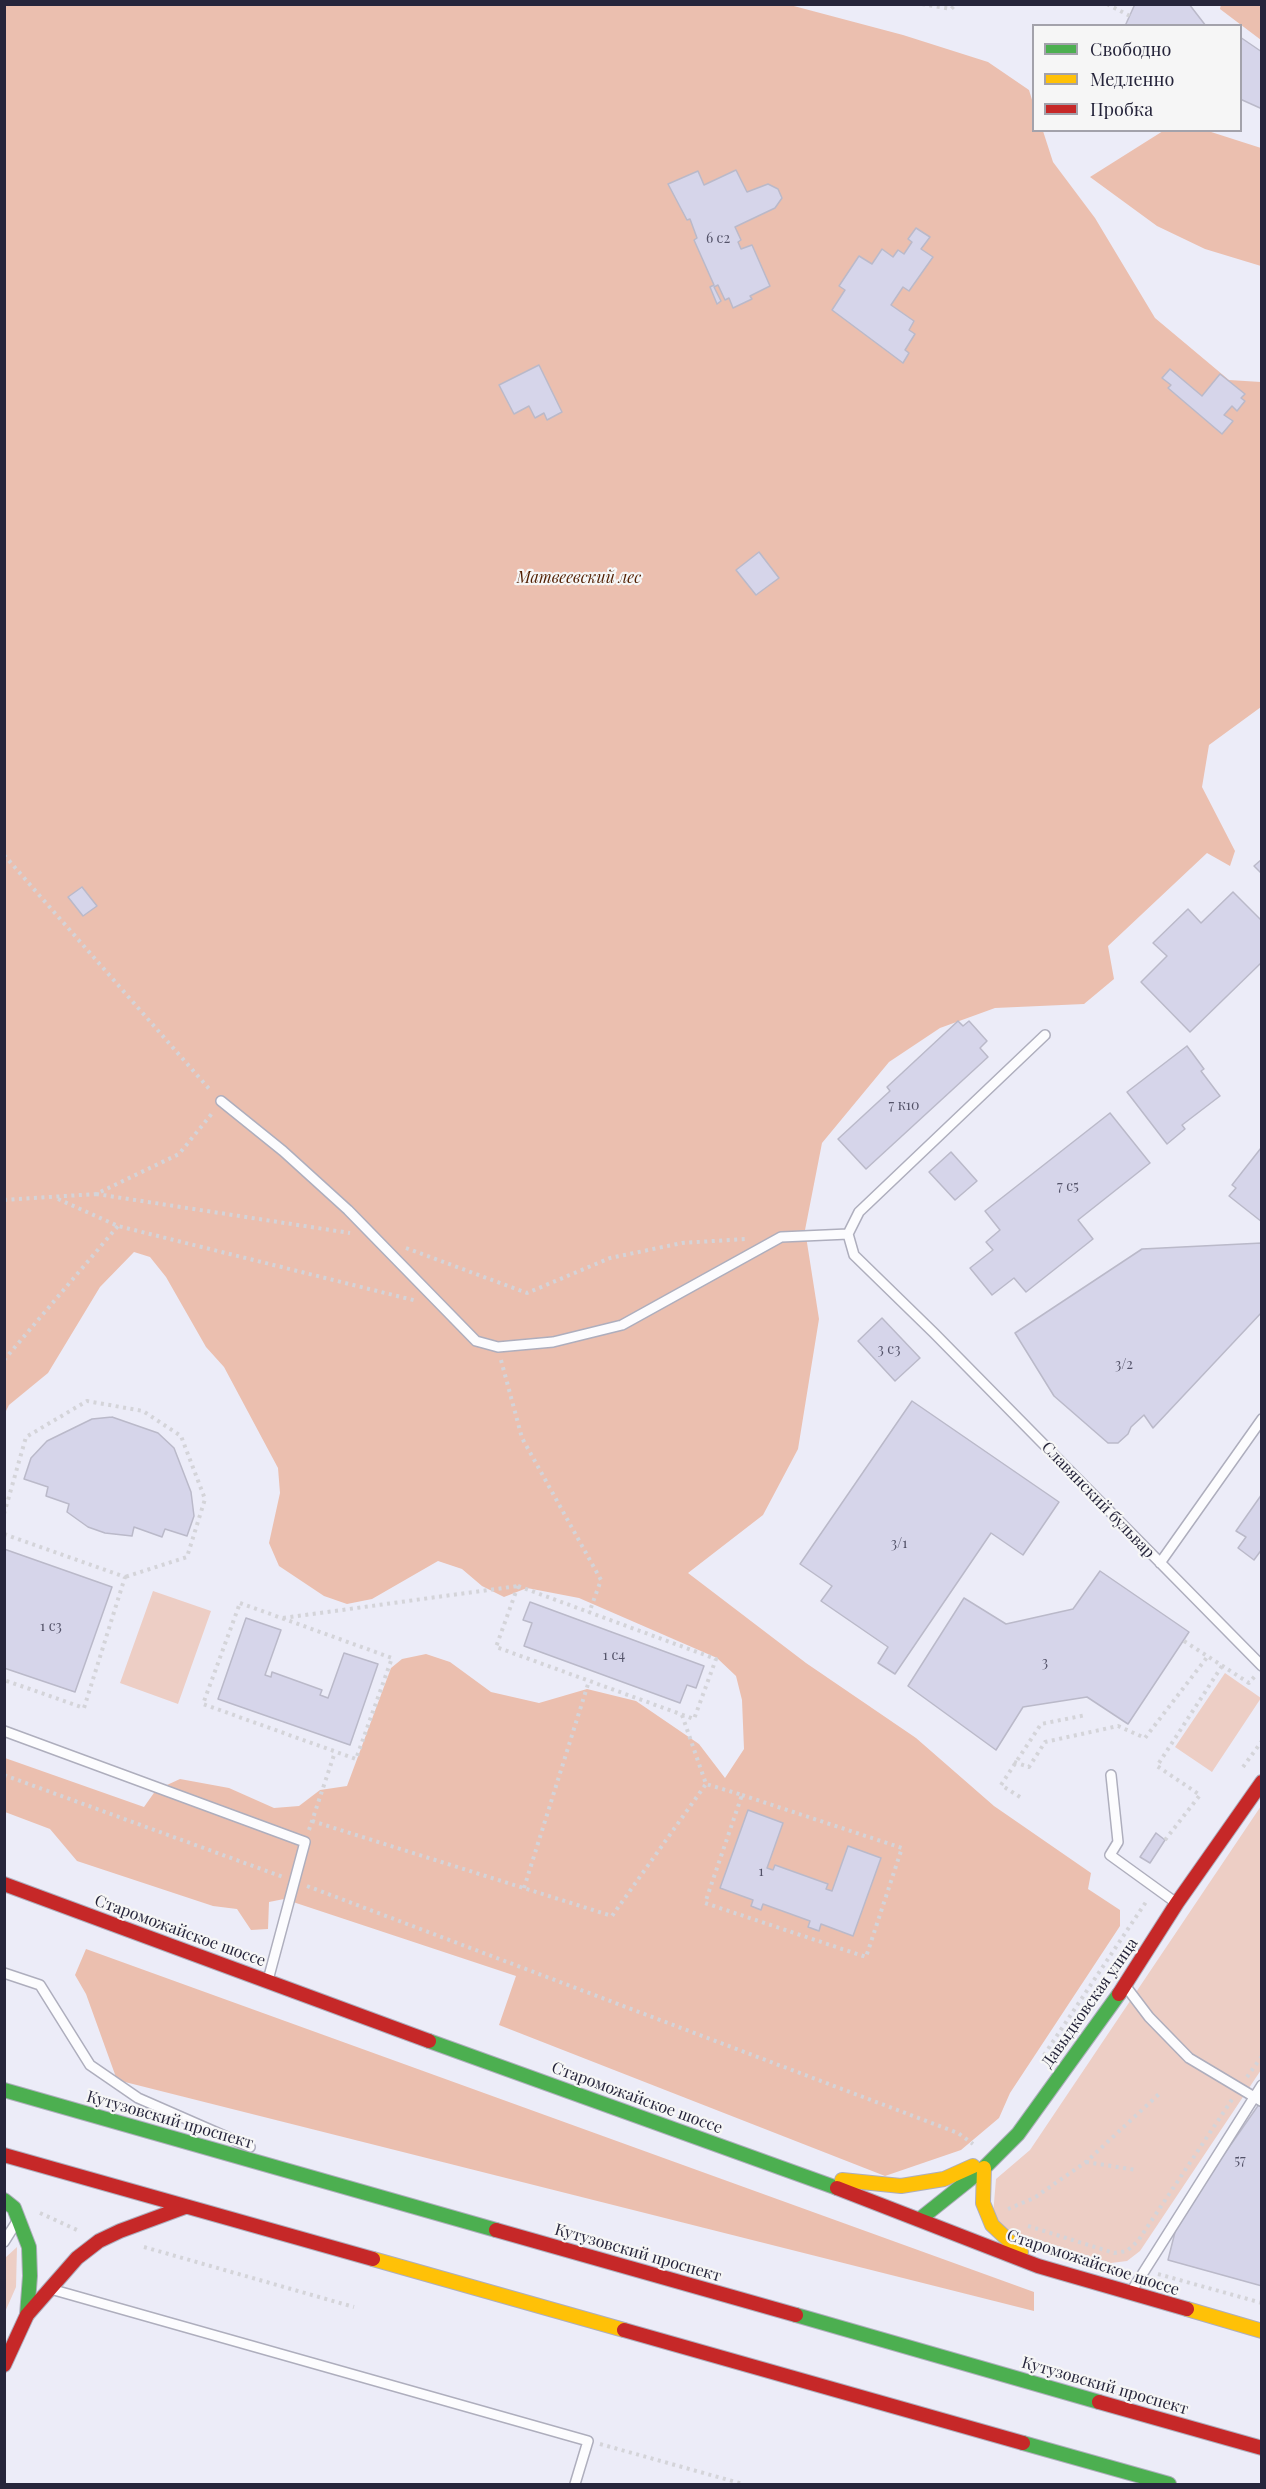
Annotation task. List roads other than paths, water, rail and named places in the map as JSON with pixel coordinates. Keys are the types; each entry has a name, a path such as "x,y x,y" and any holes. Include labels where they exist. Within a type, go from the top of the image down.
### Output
{"main road":[{"name":"Давыдковская улица","path":"920,2219 984,2168 1018,2134 1125,1985 1177,1903 1262,1782"},
{"name":"Староможайское шоссе","path":"4,1884 600,2104 803,2175 1038,2266 1262,2331"},
{"name":"Кутузовский проспект","path":"4,2090 1262,2448"},
{"path":"803,2175 891,2185 925,2183 944,2179 1000,2154"},
{"path":"4,2155 1169,2484"},
{"path":"984,2168 983,2203 992,2225 1038,2266"},
{"path":"4,2365 27,2315 77,2258 99,2241 185,2207"},
{"path":"12,2209 29,2247 30,2276 27,2315"}],"lane":[{"path":"221,1101 283,1150 375,1237 476,1341 498,1347 553,1342 622,1325 781,1237 848,1234 859,1212 1045,1035"},
{"name":"Славянский бульвар","path":"848,1234 854,1255 934,1333 1262,1668"},
{"path":"1160,1563 1262,1419"},
{"path":"4,1731 305,1842 268,1980"},
{"path":"1111,1775 1118,1842 1110,1855 1177,1903"},
{"path":"4,1973 40,1985 90,2065 138,2098 257,2150"},
{"path":"1125,1985 1149,2017 1189,2058 1257,2099"},
{"path":"1130,2294 1257,2099 1262,2085"},
{"path":"267,2154 332,2182"},
{"path":"4,2242 12,2209"},
{"path":"49,2289 588,2441 574,2484"}],"park label":[{"name":"Матвеевский лес","path":"579,578"}]}
